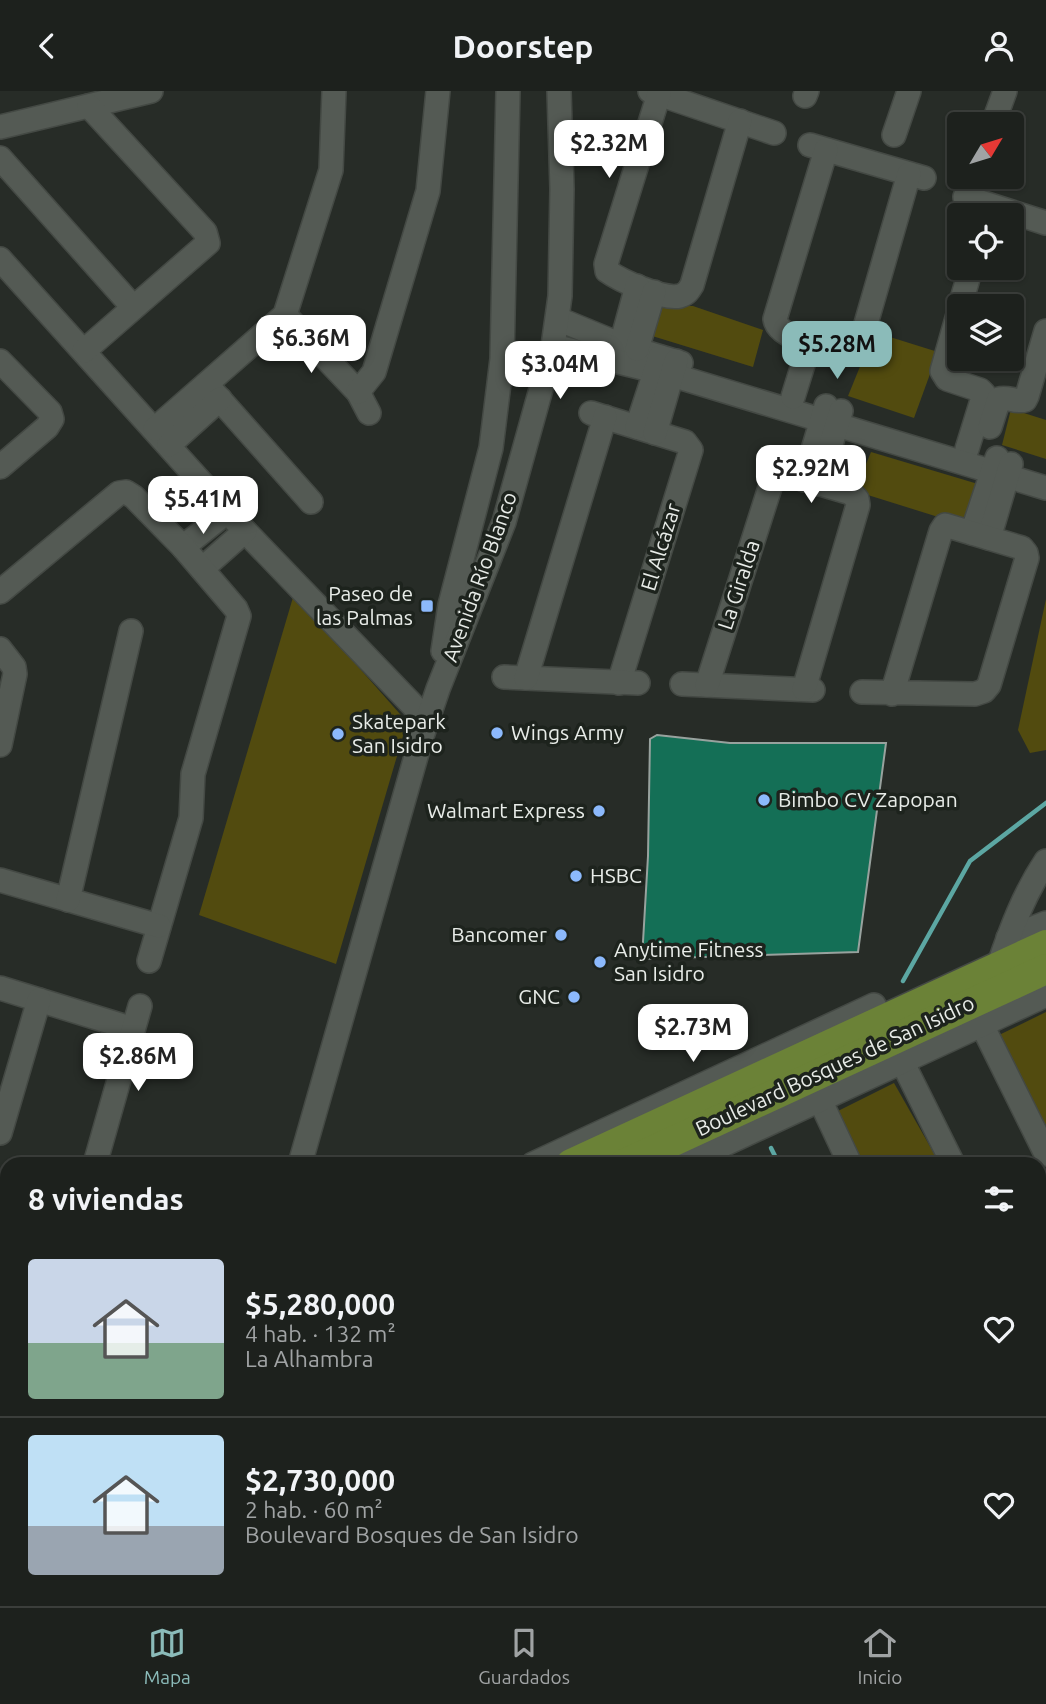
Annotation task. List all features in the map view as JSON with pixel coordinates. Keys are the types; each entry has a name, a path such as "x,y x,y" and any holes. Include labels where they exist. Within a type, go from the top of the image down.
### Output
{"main road":[{"name":"Boulevard Bosques de San Isidro","path":"888,1032 998,967 1046,945"},
{"name":"Boulevard Bosques de San Isidro","path":"589,1157 756,1092 888,1032 1046,968"},
{"name":"Boulevard Bosques de San Isidro","path":"637,1157 756,1092"}],"street":[{"path":"0,127 151,91"},
{"path":"162,437 214,392 285,315 331,170 334,91"},
{"path":"358,392 374,372 428,191 438,91"},
{"name":"Avenida Río Blanco","path":"438,689 450,605 491,448 502,359 508,91"},
{"name":"Avenida Río Blanco","path":"302,1157 427,720 504,521 553,345 558,319 562,189 559,91"},
{"path":"894,135 909,91"},
{"path":"997,112 1005,91"},
{"path":"740,121 692,285 686,293 677,297 645,289 607,271 606,264 654,92 740,121 774,133"},
{"path":"84,351 208,243 205,232 89,106"},
{"path":"818,147 917,176 861,341 856,349 817,345 782,332 776,326 775,319 818,147"},
{"path":"0,158 133,307"},
{"path":"965,197 975,203"},
{"path":"1024,218 1046,223"},
{"path":"0,259 245,531 427,720"},
{"path":"629,347 645,289"},
{"path":"285,315 358,392 369,413"},
{"path":"558,319 629,347 666,366 993,462 1046,488"},
{"path":"947,354 943,376 991,397 1025,400 1046,331"},
{"path":"553,345 666,366 993,462 1046,472"},
{"path":"812,482 821,410 817,345"},
{"path":"0,361 50,412 52,419 0,467"},
{"path":"646,430 666,366"},
{"path":"214,392 311,502"},
{"path":"981,535 993,462 991,397"},
{"name":"El Alcázar","path":"598,415 646,430 685,442 691,450 628,683 515,677 598,415"},
{"path":"491,448 522,455"},
{"name":"La Giralda","path":"682,684 808,690 858,505 857,499 851,493 783,473 773,478 707,685"},
{"path":"0,592 119,493 126,492 134,496 183,547 236,609 239,617 193,774 191,818 149,961"},
{"path":"183,547 228,511"},
{"path":"862,692 892,694 975,694 984,691 989,685 1027,558 1027,553 1022,548 945,525 892,694"},
{"path":"202,569 245,531"},
{"path":"68,900 131,631"},
{"path":"0,649 14,667 15,674 0,745"},
{"path":"998,967 1018,912 1042,870"},
{"path":"0,880 159,926"},
{"path":"1008,938 1046,923"},
{"path":"0,988 133,1029"},
{"name":"Boulevard Bosques de San Isidro","path":"555,1157 756,1092 820,1100 888,1032 982,1025 1046,995"},
{"path":"0,1133 38,1000"},
{"path":"97,1157 139,1006"},
{"path":"982,1025 1046,1154"},
{"path":"888,1032 950,1157"},
{"name":"Boulevard Bosques de San Isidro","path":"689,1157 756,1092"},
{"path":"820,1100 847,1157"}],"shaded area":[{"path":"660,298 683,306 693,306 763,330 753,367 649,335"},
{"path":"874,332 938,352 914,418 848,396"},
{"path":"1011,409 1046,420 1046,459 1002,445"},
{"path":"871,452 978,484 967,526 855,491"},
{"path":"294,594 407,722 336,964 199,915"},
{"path":"1046,599 1046,750 1030,753 1018,730"},
{"path":"1046,1012 1046,1124 1042,1126 997,1036"},
{"path":"894,1083 936,1157 859,1157 834,1113"}],"building":[{"name":"Bimbo CV Zapopan","path":"657,735 730,743 886,743 858,952 642,959 648,856 650,739"}],"waterway":[{"path":"903,981 970,861 1046,803"},
{"path":"771,1148 776,1157"}],"place":[{"name":"Paseo de las Palmas","path":"427,606"},
{"name":"Wings Army","path":"497,733"},
{"name":"Skatepark San Isidro","path":"338,734"},
{"name":"Bimbo CV Zapopan","path":"764,800"},
{"name":"Walmart Express","path":"599,811"},
{"name":"HSBC","path":"576,876"},
{"name":"Bancomer","path":"561,935"},
{"name":"Anytime Fitness San Isidro","path":"600,962"},
{"name":"GNC","path":"574,997"}]}
